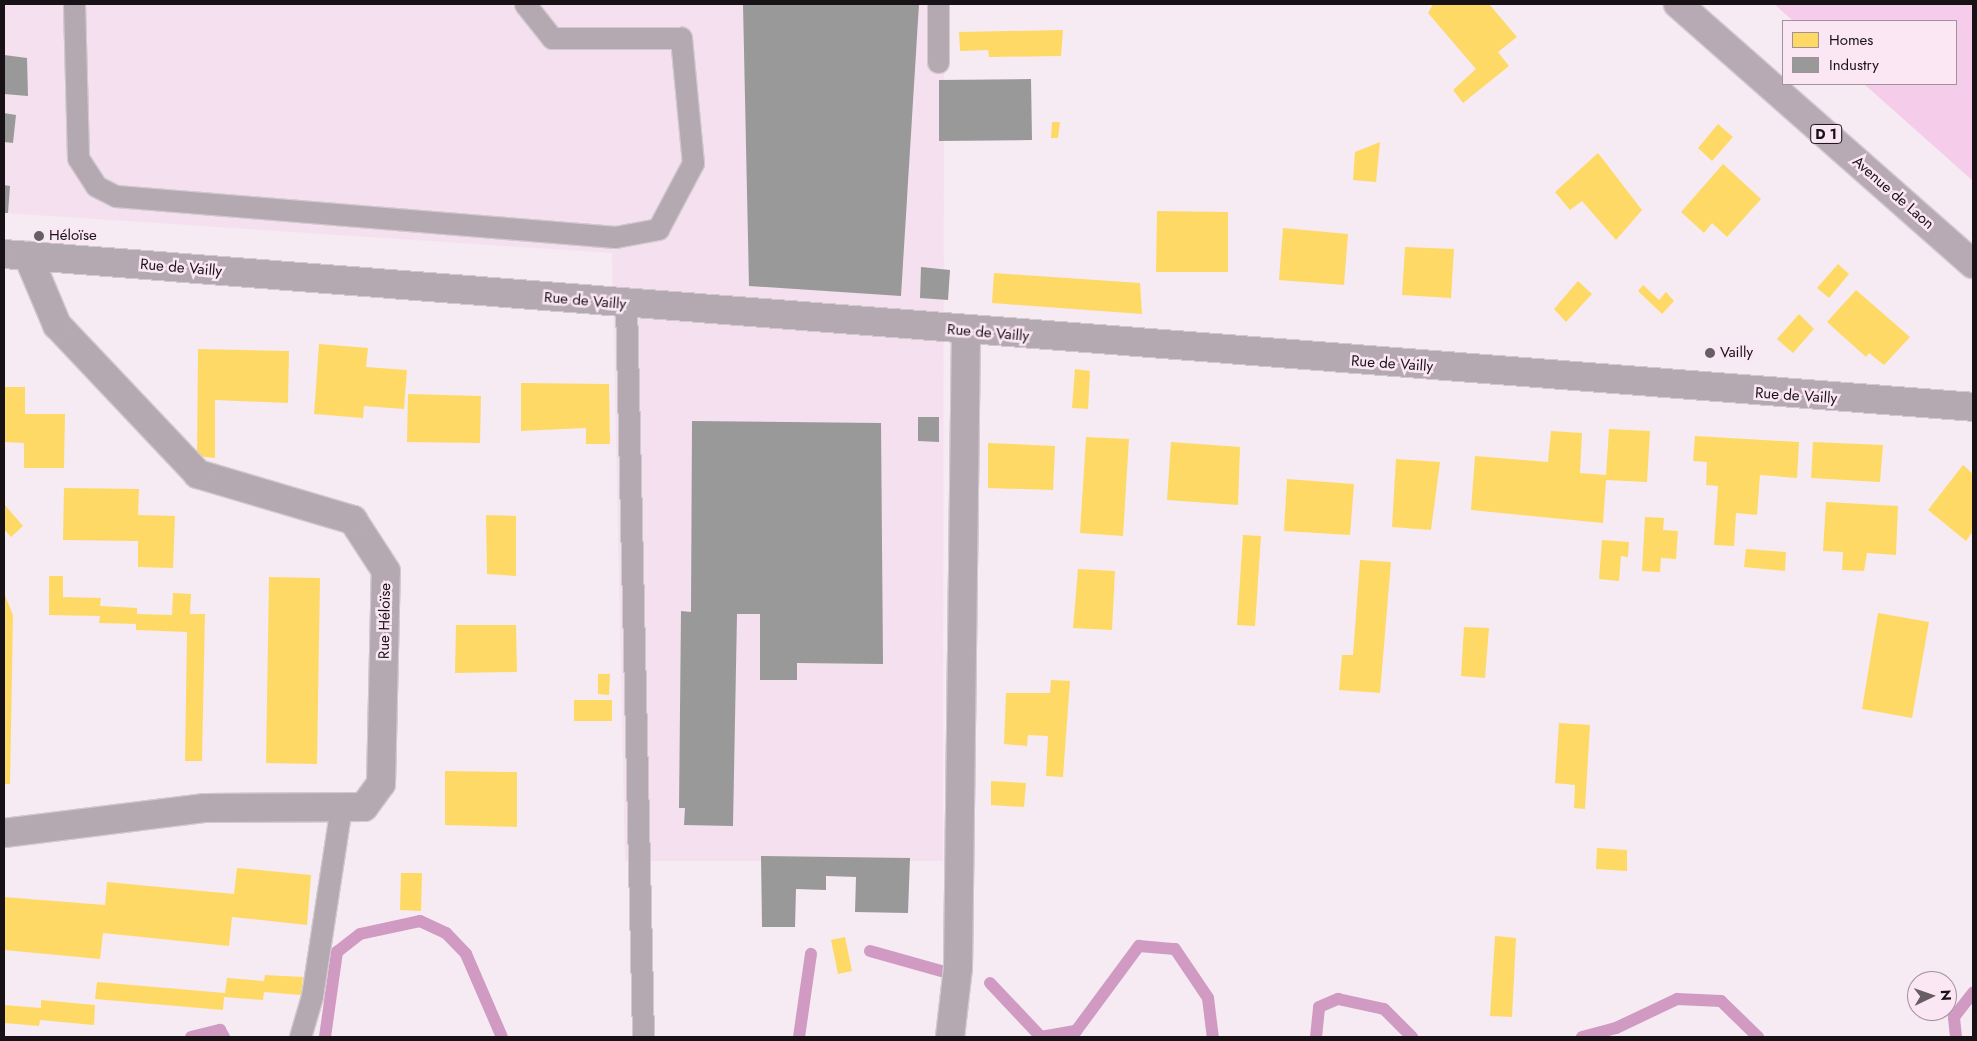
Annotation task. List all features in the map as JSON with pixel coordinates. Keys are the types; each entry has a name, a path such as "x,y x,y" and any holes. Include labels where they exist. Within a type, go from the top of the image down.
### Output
{"main road":[{"name":"Avenue de Laon","path":"1678,4 1973,264"}],"street":[{"name":"Rue de Vailly","path":"16,255 966,331 1973,407"},
{"name":"Rue Héloïse","path":"4,833 205,808 364,807 380,784 386,570 353,520 198,474 57,325 16,255"},
{"path":"950,1036 958,968 966,331"}],"lane":[{"path":"74,4 78,158 96,186 116,196 616,237 658,229 692,163 681,38 552,38 525,4"},
{"path":"938,4 938,62"},
{"path":"626,304 643,1037"},
{"path":"300,1037 312,996 341,807"}],"shaded area":[{"path":"4,4 944,4 943,861 625,861 612,253 4,213"},
{"path":"1774,4 1973,4 1973,181 1865,85 1957,85 1957,20 1792,20"}],"building: Homes":[{"path":"1433,4 1489,4 1517,37 1498,52 1509,66 1463,103 1453,90 1476,69 1428,13"},
{"path":"1063,30 1061,56 989,57 988,50 960,51 959,32"},
{"path":"1052,122 1060,122 1058,138 1051,138"},
{"path":"1718,124 1733,137 1712,161 1698,148"},
{"path":"1380,142 1376,182 1353,180 1355,152"},
{"path":"1598,153 1642,210 1616,240 1582,201 1570,210 1555,192"},
{"path":"1723,164 1761,199 1727,237 1712,223 1704,233 1681,212"},
{"path":"1157,211 1228,212 1228,272 1156,272"},
{"path":"1283,228 1348,234 1344,285 1279,280"},
{"path":"1405,247 1454,249 1451,298 1402,295"},
{"path":"1838,264 1849,274 1829,298 1817,288"},
{"path":"994,273 1140,283 1142,314 992,303"},
{"path":"1578,281 1592,294 1566,322 1554,309"},
{"path":"1643,285 1659,300 1666,292 1674,301 1662,314 1638,291"},
{"path":"1856,290 1910,337 1884,365 1869,353 1866,357 1827,322"},
{"path":"1799,314 1814,329 1793,353 1777,339"},
{"path":"319,344 368,348 366,367 407,370 404,409 364,406 363,418 314,414"},
{"path":"198,349 289,351 288,403 215,400 215,458 197,456"},
{"path":"1075,369 1090,371 1088,409 1072,408"},
{"path":"521,383 609,384 610,444 586,444 586,428 521,431"},
{"path":"4,387 25,387 25,414 65,414 64,468 24,468 24,443 4,442"},
{"path":"408,394 481,396 480,443 407,442"},
{"path":"1609,429 1650,431 1647,482 1606,480 1603,523 1471,510 1475,456 1548,462 1551,431 1582,433 1580,473 1606,475"},
{"path":"1695,436 1799,442 1797,478 1760,475 1757,515 1736,513 1734,546 1714,545 1718,486 1706,485 1707,462 1693,461"},
{"path":"1086,437 1129,439 1123,536 1080,533"},
{"path":"1171,442 1240,447 1238,505 1167,500"},
{"path":"1813,442 1883,445 1880,482 1811,478"},
{"path":"988,443 1055,446 1053,490 988,488"},
{"path":"1396,459 1440,462 1431,530 1392,527"},
{"path":"1963,465 1973,474 1973,531 1966,541 1928,510"},
{"path":"1287,479 1354,484 1350,535 1284,531"},
{"path":"64,488 139,489 138,515 175,516 173,568 138,567 138,541 63,540"},
{"path":"1826,502 1898,506 1896,555 1867,553 1864,571 1842,570 1843,552 1823,551"},
{"path":"4,504 23,526 11,537 4,529"},
{"path":"486,515 516,516 516,576 487,574"},
{"path":"1645,517 1664,518 1663,530 1678,531 1676,559 1661,558 1660,572 1642,571"},
{"path":"1243,535 1261,536 1255,626 1237,625"},
{"path":"1602,540 1629,542 1628,557 1621,556 1619,581 1599,579"},
{"path":"1746,549 1786,552 1785,571 1744,567"},
{"path":"1360,560 1391,562 1380,693 1339,690 1342,655 1353,655"},
{"path":"1078,569 1115,571 1112,630 1073,628"},
{"path":"49,576 63,576 63,597 101,598 100,606 137,608 137,614 172,615 173,593 191,594 190,614 205,614 202,761 185,761 187,632 136,630 136,624 99,623 100,616 49,615"},
{"path":"269,577 320,578 317,764 266,763"},
{"path":"4,593 13,615 10,784 4,784"},
{"path":"1878,613 1929,622 1912,718 1862,709"},
{"path":"456,625 516,625 517,672 455,673"},
{"path":"1464,627 1489,628 1485,678 1461,676"},
{"path":"598,674 610,674 609,695 598,694"},
{"path":"1051,680 1070,681 1063,777 1046,776 1048,736 1028,735 1027,746 1004,744 1006,693 1050,693"},
{"path":"574,700 612,700 612,721 574,721"},
{"path":"1559,723 1590,725 1585,809 1574,808 1575,785 1555,783"},
{"path":"445,771 517,772 517,827 445,825"},
{"path":"991,781 1026,783 1024,807 991,805"},
{"path":"1597,848 1627,850 1627,871 1596,869"},
{"path":"237,868 311,875 307,925 232,917 229,946 103,933 100,959 4,950 4,897 105,905 107,882 234,894"},
{"path":"401,873 422,873 421,911 400,910"},
{"path":"1495,936 1516,938 1512,1017 1490,1016"},
{"path":"845,937 852,971 838,974 831,940"},
{"path":"265,975 303,977 301,995 264,992 263,1000 224,997 223,1010 95,999 97,982 225,993 227,978 264,981"},
{"path":"41,1000 95,1005 94,1025 40,1020 39,1026 4,1023 4,1005 41,1008"}],"building: Industry":[{"path":"743,4 919,4 901,296 749,286"},
{"path":"4,55 27,58 28,96 4,94"},
{"path":"1031,79 1032,140 939,141 939,80"},
{"path":"4,113 16,115 13,143 4,142"},
{"path":"4,185 10,186 8,213 4,213"},
{"path":"921,267 950,270 948,300 920,298"},
{"path":"918,417 939,417 939,442 918,441"},
{"path":"692,421 881,423 883,664 797,663 797,680 760,680 760,614 737,614 733,826 684,825 685,808 679,808 681,611 691,612"},
{"path":"761,856 910,858 908,913 855,912 856,877 826,876 826,890 796,889 795,927 762,927"}],"waterway":[{"path":"325,1037 337,952 360,934 420,921 446,933 466,954 502,1037"},
{"path":"990,983 1041,1037 1076,1031 1139,946 1175,949 1208,998 1213,1037"},
{"path":"870,951 941,971"},
{"path":"799,1037 811,954"},
{"path":"1956,1037 1954,1017 1973,993"},
{"path":"1316,1037 1319,1007 1338,999 1384,1009 1412,1037"},
{"path":"1582,1037 1616,1028 1677,999 1721,1001 1758,1037"},
{"path":"191,1037 220,1030 224,1037"}],"place":[{"name":"Héloïse","path":"39,236"},
{"name":"Vailly","path":"1710,353"}]}
